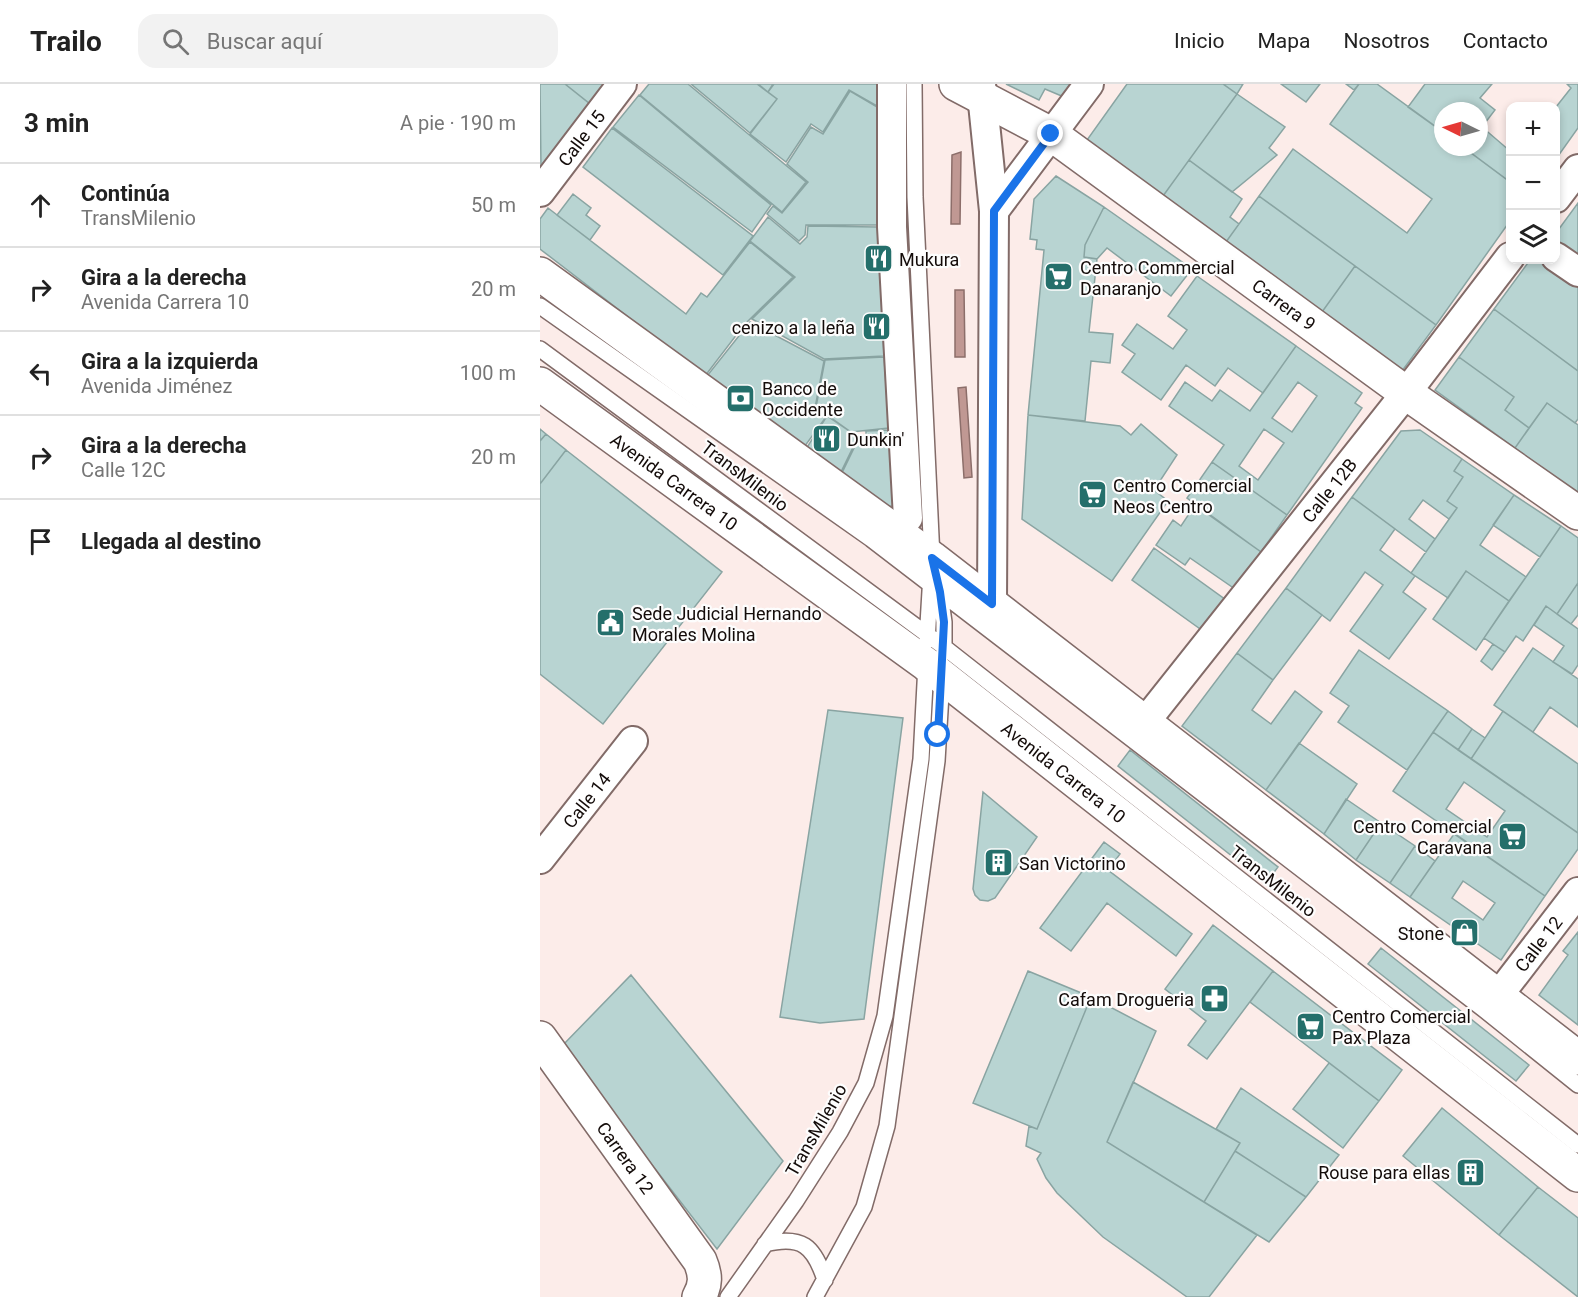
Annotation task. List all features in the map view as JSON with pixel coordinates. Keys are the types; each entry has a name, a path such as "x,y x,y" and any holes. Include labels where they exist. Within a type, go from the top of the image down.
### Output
{"main road":[{"name":"Carrera 9","path":"973,89 1051,134 1406,393 1578,513"},
{"path":"540,273 934,578 992,604 1578,1058"},
{"name":"Avenida Carrera 10","path":"540,384 935,655 1578,1175"},
{"name":"Carrera 12","path":"540,1038 700,1261 710,1291"}],"street":[{"name":"Calle 15","path":"540,192 622,84"},
{"path":"892,84 892,227 908,518"},
{"path":"994,211 1089,84"},
{"path":"973,89 994,211 992,604"},
{"path":"1560,193 1578,169"},
{"path":"1560,260 1578,272"},
{"name":"Calle 12B","path":"1145,722 1406,393 1506,262"},
{"name":"Calle 14","path":"540,859 633,741"},
{"name":"Calle 12","path":"1498,996 1578,892"}],"lane":[{"name":"TransMilenio","path":"815,1297 864,1207 887,1126 937,761 934,578 915,197 914,84"},
{"name":"TransMilenio","path":"540,306 871,539 934,578 1578,1085"},
{"name":"TransMilenio","path":"540,349 860,586 935,655 1578,1145"},
{"name":"TransMilenio","path":"710,1291 765,1244 796,1201 866,1083 885,1016 935,655 944,622 934,578"},
{"path":"765,1244 778,1241 803,1244 813,1251 825,1280"}],"shaded area":[{"path":"961,152 960,224 951,224 952,155"},
{"path":"955,290 964,290 965,357 955,357"},
{"path":"966,387 972,477 964,478 958,388"}],"building":[{"path":"540,84 565,84 590,104 541,168"},
{"path":"565,84 606,84 590,104"},
{"path":"649,84 688,84 806,182 782,212 640,95"},
{"path":"691,84 757,84 777,99 750,133"},
{"path":"758,84 773,84 768,92"},
{"path":"774,84 883,84 884,110 849,90 823,132 811,124 786,162 750,134 777,99 768,92"},
{"path":"1006,84 1072,84 1064,97 1045,89 1039,100"},
{"path":"1127,84 1223,84 1237,94 1163,196 1087,140"},
{"path":"1223,84 1243,84 1237,94"},
{"path":"1281,84 1320,84 1306,102"},
{"path":"1346,84 1359,84 1354,90"},
{"path":"1359,84 1377,84 1434,125 1434,156 1475,156 1506,179 1506,227 1436,325 1259,196 1293,149 1407,233 1432,199 1330,124"},
{"path":"1425,84 1492,84 1480,98 1485,102 1434,102 1434,126 1408,107"},
{"path":"1567,84 1578,84 1578,128 1560,153 1560,102 1571,88"},
{"path":"850,91 884,111 879,225 806,225 805,235 799,241 767,214 773,206 782,213 808,182 787,164 811,127 823,134"},
{"path":"1237,94 1285,127 1269,148 1277,155 1232,192 1189,160"},
{"path":"639,95 771,205 752,232 613,127"},
{"path":"1488,104 1495,110 1488,119"},
{"path":"612,128 753,236 723,275 583,167"},
{"path":"1488,132 1506,148 1506,179 1475,156 1488,156"},
{"path":"1189,160 1242,199 1230,217 1239,224 1226,242 1163,196"},
{"path":"1056,176 1104,207 1085,245 1084,257 1097,259 1089,332 1113,334 1110,363 1091,361 1085,421 1028,415 1044,250 1036,249 1037,240 1030,239 1034,199"},
{"path":"573,194 591,208 586,215 600,226 590,240 557,215"},
{"path":"1259,196 1355,266 1322,312 1226,242"},
{"path":"1578,203 1578,253 1573,254 1560,246 1560,228"},
{"path":"1104,207 1192,269 1171,296 1107,248 1097,259 1084,257 1085,245"},
{"path":"548,208 686,314 701,293 707,297 750,242 793,277 744,325 705,376 540,249 540,219"},
{"path":"768,217 800,244 807,237 808,226 878,227 884,356 824,359 752,319 795,277 750,241"},
{"path":"1527,264 1546,264 1578,287 1578,371 1494,309"},
{"path":"1355,266 1436,325 1402,371 1322,312"},
{"path":"1197,276 1296,346 1263,393 1228,368 1215,386 1186,365 1161,400 1122,372 1135,354 1122,345 1137,324 1173,349 1187,330 1168,316"},
{"path":"1494,309 1578,371 1578,419 1575,423 1547,403 1529,428 1505,410 1514,397 1459,357"},
{"path":"750,322 824,361 815,408 826,417 802,450 707,376"},
{"path":"1296,346 1362,393 1355,403 1362,408 1287,515 1212,462 1224,445 1169,406 1185,382 1212,401 1220,390 1250,411","holes":["1298,382 1317,396 1292,432 1272,418","1264,429 1284,443 1258,480 1239,466"]},
{"path":"884,357 889,428 851,432 816,407 825,360"},
{"path":"1459,357 1514,397 1505,410 1529,428 1515,448 1435,390"},
{"path":"1547,403 1578,425 1578,494 1515,448"},
{"name":"Centro Comercial Neos Centro","path":"1028,415 1120,426 1131,435 1141,424 1177,455 1154,490 1168,501 1112,581 1022,519"},
{"path":"827,416 858,437 838,478 804,452"},
{"path":"540,429 546,434 540,441"},
{"path":"890,430 893,506 877,507 839,479 857,442 866,442 866,431"},
{"path":"1420,430 1462,459 1454,471 1463,477 1447,501 1457,508 1449,519 1423,500 1409,519 1435,539 1426,552 1352,497 1401,431"},
{"path":"546,434 566,450 540,484 540,441"},
{"name":"Sede Judicial Hernando Morales Molina","path":"566,450 722,572 603,724 540,674 540,484"},
{"path":"1462,459 1514,495 1480,545 1526,577 1509,601 1466,571 1448,598 1411,573 1457,508 1447,501 1463,477 1454,471"},
{"path":"1212,462 1287,515 1261,552 1187,498"},
{"path":"1514,495 1561,526 1540,557 1493,525"},
{"path":"1352,497 1395,529 1380,550 1415,576 1403,592 1426,609 1389,659 1350,631 1383,585 1365,572 1330,621 1286,588"},
{"path":"1195,505 1261,552 1235,589 1190,558 1185,565 1156,545 1173,520 1181,526"},
{"path":"1561,526 1578,538 1578,583 1557,614 1546,606 1523,641 1516,636 1505,652 1484,638"},
{"path":"1154,548 1226,600 1203,631 1132,580"},
{"path":"1466,571 1509,601 1476,650 1433,619"},
{"path":"1578,583 1578,615 1571,624 1557,614"},
{"path":"1286,588 1322,615 1273,680 1237,653"},
{"path":"1546,606 1578,629 1578,665 1572,674 1553,662 1564,646 1534,625"},
{"path":"1493,644 1505,652 1492,670 1481,661"},
{"path":"1533,648 1578,679 1578,727 1550,707 1533,732 1494,705"},
{"path":"1359,650 1448,711 1407,770 1338,722 1349,706 1330,693"},
{"path":"1237,653 1273,680 1252,710 1271,724 1295,691 1322,712 1266,790 1182,726"},
{"path":"828,710 903,718 864,1019 820,1023 780,1017"},
{"path":"1448,711 1472,729 1458,750 1433,732"},
{"path":"1503,711 1578,764 1578,833 1471,759"},
{"path":"1472,729 1485,738 1471,759 1458,750"},
{"path":"1433,732 1578,833 1578,849 1545,896 1393,791","holes":["1464,782 1505,811 1487,837 1446,809"]},
{"path":"1299,743 1357,784 1324,834 1266,790"},
{"path":"1130,750 1278,867 1266,883 1118,766"},
{"name":"San Victorino","path":"983,792 1037,837 995,898 988,901 980,900 973,889"},
{"path":"1346,799 1381,823 1356,860 1324,834"},
{"path":"1381,823 1415,846 1390,883 1356,860"},
{"path":"1454,834 1545,896 1501,960 1410,897","holes":["1463,881 1495,903 1483,920 1452,898"]},
{"path":"1104,842 1120,854 1108,870 1192,934 1176,956 1107,903 1071,951 1040,928"},
{"path":"1415,846 1435,861 1410,897 1390,883"},
{"path":"1213,925 1273,971 1207,1059 1188,1045 1206,1021 1165,989"},
{"path":"1578,932 1578,1025 1539,995 1568,955 1563,951"},
{"path":"1381,948 1529,1065 1516,1081 1368,964"},
{"path":"1028,971 1091,997 1037,1129 973,1103"},
{"path":"1273,971 1402,1070 1379,1101 1250,1002"},
{"path":"631,975 783,1161 717,1249 561,1047"},
{"path":"1091,997 1156,1031 1107,1142 1257,1235 1209,1297 1187,1297 1103,1237 1057,1193 1046,1178 1037,1159 1041,1153 1026,1146 1029,1126 1037,1129"},
{"path":"1329,1063 1379,1101 1343,1148 1293,1109"},
{"path":"1133,1082 1240,1143 1204,1202 1107,1142"},
{"path":"1241,1088 1339,1155 1306,1197 1235,1151 1240,1143 1216,1129"},
{"name":"Rouse para ellas","path":"1442,1108 1538,1187 1499,1235 1403,1156"},
{"path":"1235,1151 1306,1197 1269,1242 1204,1202"},
{"path":"1538,1187 1578,1218 1578,1297 1499,1235"}],"place":[{"name":"Mukura","path":"878,259"},
{"name":"Centro Commercial Danaranjo","path":"1059,277"},
{"name":"cenizo a la leña","path":"876,327"},
{"name":"Banco de Occidente","path":"741,398"},
{"name":"Dunkin'","path":"826,439"},
{"name":"Centro Comercial Neos Centro","path":"1092,495"},
{"name":"Sede Judicial Hernando Morales Molina","path":"611,623"},
{"name":"Centro Comercial Caravana","path":"1513,836"},
{"name":"San Victorino","path":"998,863"},
{"name":"Stone","path":"1465,933"},
{"name":"Cafam Drogueria","path":"1215,999"},
{"name":"Centro Comercial Pax Plaza","path":"1311,1026"},
{"name":"Rouse para ellas","path":"1471,1172"}],"route":[{"path":"938,735 944,622 932,558 992,604 994,211 1051,134"}]}
